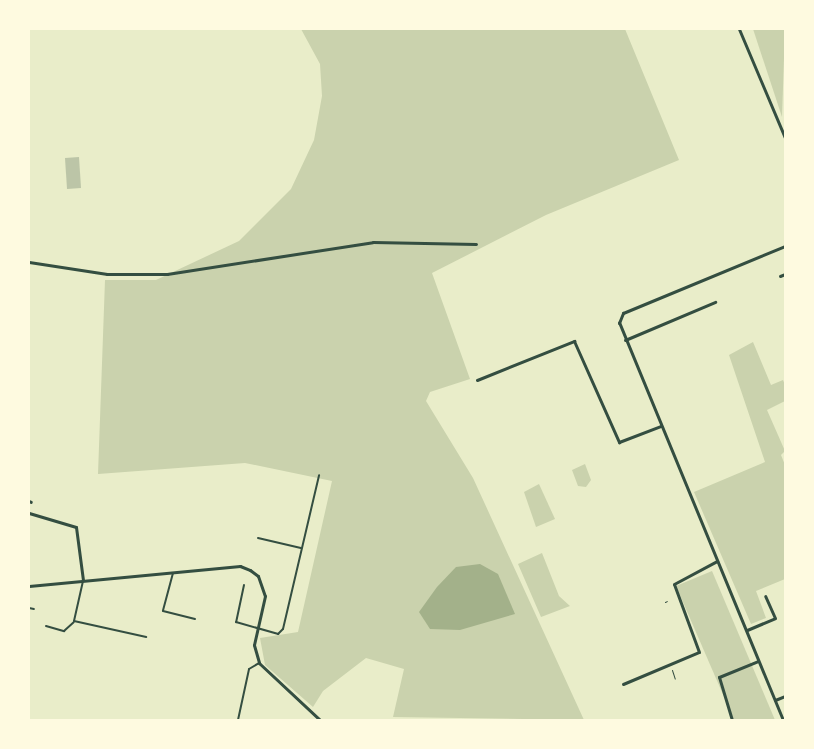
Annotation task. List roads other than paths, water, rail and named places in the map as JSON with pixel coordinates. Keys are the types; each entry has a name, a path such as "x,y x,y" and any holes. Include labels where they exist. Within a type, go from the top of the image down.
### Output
{"street":[{"path":"739,29 785,138"},
{"path":"29,262 107,274 167,274 373,242 476,244"},
{"path":"783,720 619,323 623,313 785,246"},
{"path":"780,276 785,274"},
{"path":"625,340 715,302"},
{"path":"476,380 574,341 619,442 661,426"},
{"path":"29,513 76,527 83,580"},
{"path":"623,684 699,652 674,584 717,561"},
{"path":"29,586 240,566 250,570 258,576 264,596 254,645 259,663 320,720"},
{"path":"746,630 775,618 765,596"},
{"path":"732,720 718,687 720,678 758,661"},
{"path":"774,700 785,696"}],"lane":[{"path":"244,585 236,622 278,634 283,629 319,475"},
{"path":"258,538 301,548"},
{"path":"173,572 163,612 195,619"},
{"path":"46,626 64,632 74,621 83,580"},
{"path":"29,608 34,609"},
{"path":"74,621 146,637"},
{"path":"238,720 249,669 259,663"}]}
